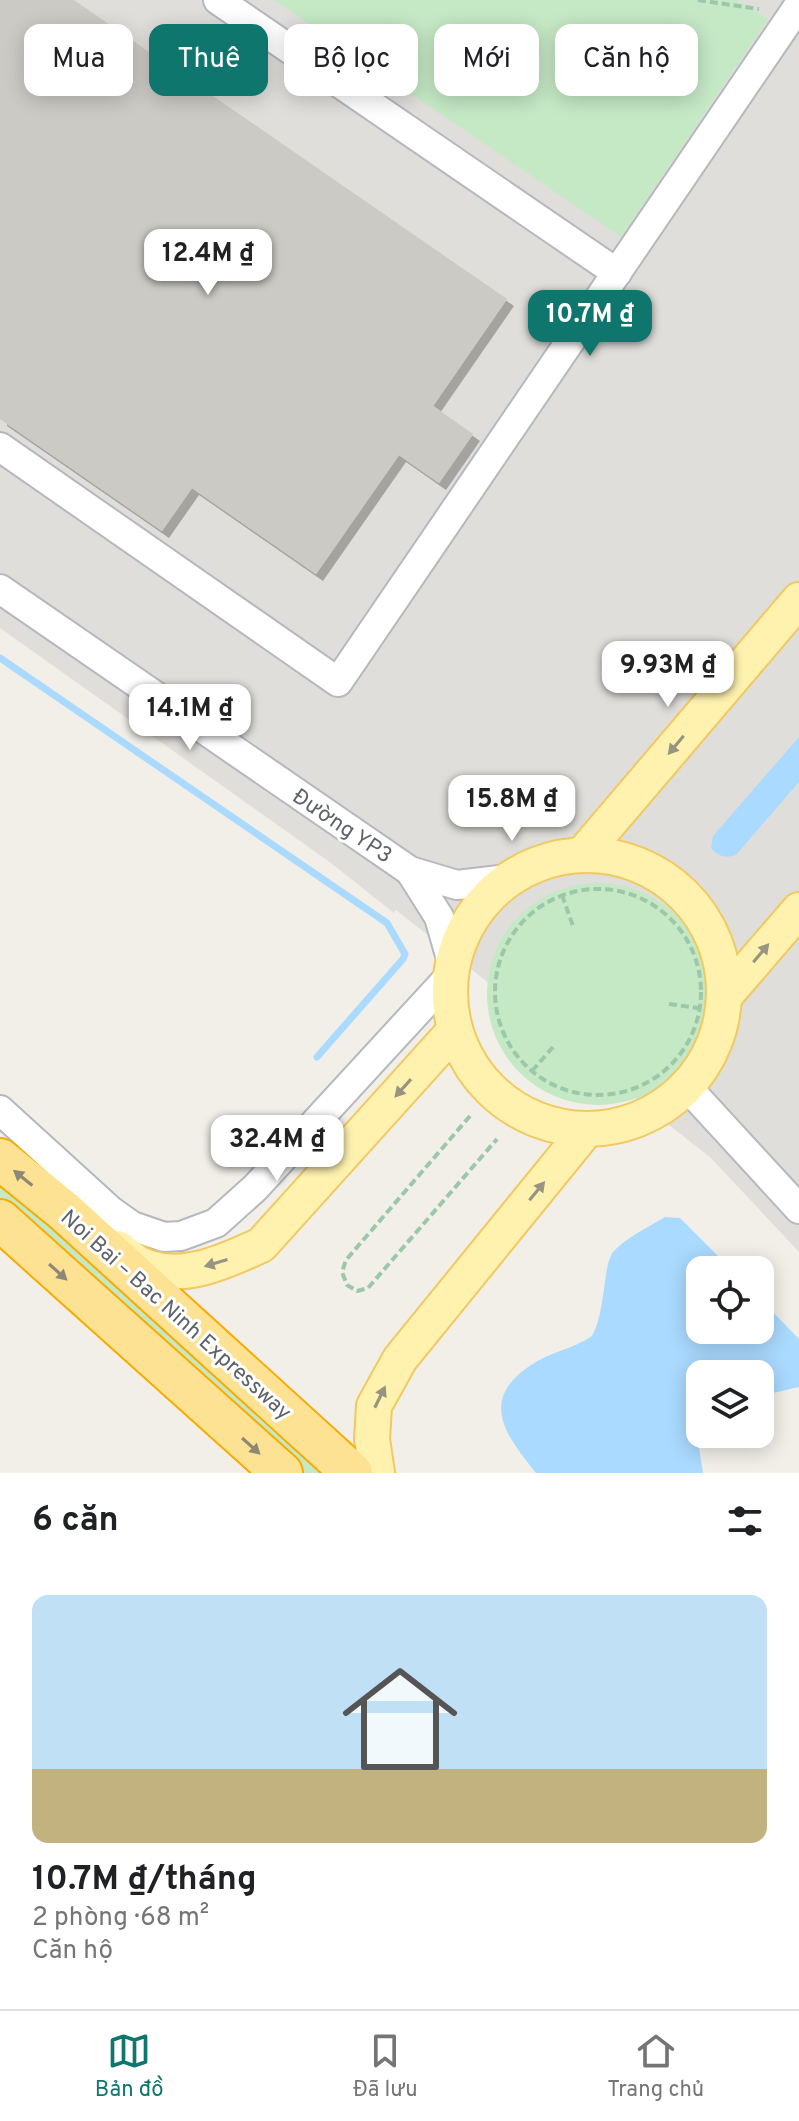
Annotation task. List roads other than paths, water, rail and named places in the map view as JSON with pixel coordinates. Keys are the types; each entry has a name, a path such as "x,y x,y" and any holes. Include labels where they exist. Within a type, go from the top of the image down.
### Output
{"highway":[{"name":"Noi Bai – Bac Ninh Expressway","path":"0,1159 65,1212 352,1473"},
{"path":"0,1220 282,1473"}],"main road":[{"path":"582,855 799,600"},
{"path":"582,855 635,864 656,874 684,896 706,924 722,968 712,1003 716,1042 687,1087 662,1108 640,1119 617,1126 587,1129 537,1120 502,1101 475,1071 455,1030 451,969 473,915 508,879 542,862 582,855"},
{"path":"712,1003 799,910"},
{"path":"65,1212 144,1266 182,1272 220,1264 261,1245 455,1030"},
{"path":"377,1473 372,1439 374,1406 400,1359 587,1129"}],"street":[{"path":"218,0 617,273"},
{"path":"0,447 338,682 799,5"},
{"name":"Đường YP3","path":"0,589 410,871"},
{"path":"410,871 457,885 508,879"},
{"path":"0,1110 111,1211 132,1226 164,1237 181,1236 216,1223 255,1188 451,969 439,917 410,871"},
{"path":"687,1087 799,1209"}],"water":[{"path":"799,737 799,782 736,855 725,857 717,853 711,848 713,836"},
{"path":"665,1217 680,1218 718,1256 686,1256 686,1344 774,1344 774,1313 799,1339 799,1387 774,1393 774,1360 686,1360 686,1448 699,1448 703,1473 536,1473 515,1446 502,1419 501,1405 505,1392 515,1378 531,1365 592,1336 600,1314 610,1258 631,1237"}],"waterway":[{"path":"0,658 387,923 405,954 403,959 317,1057"}]}
